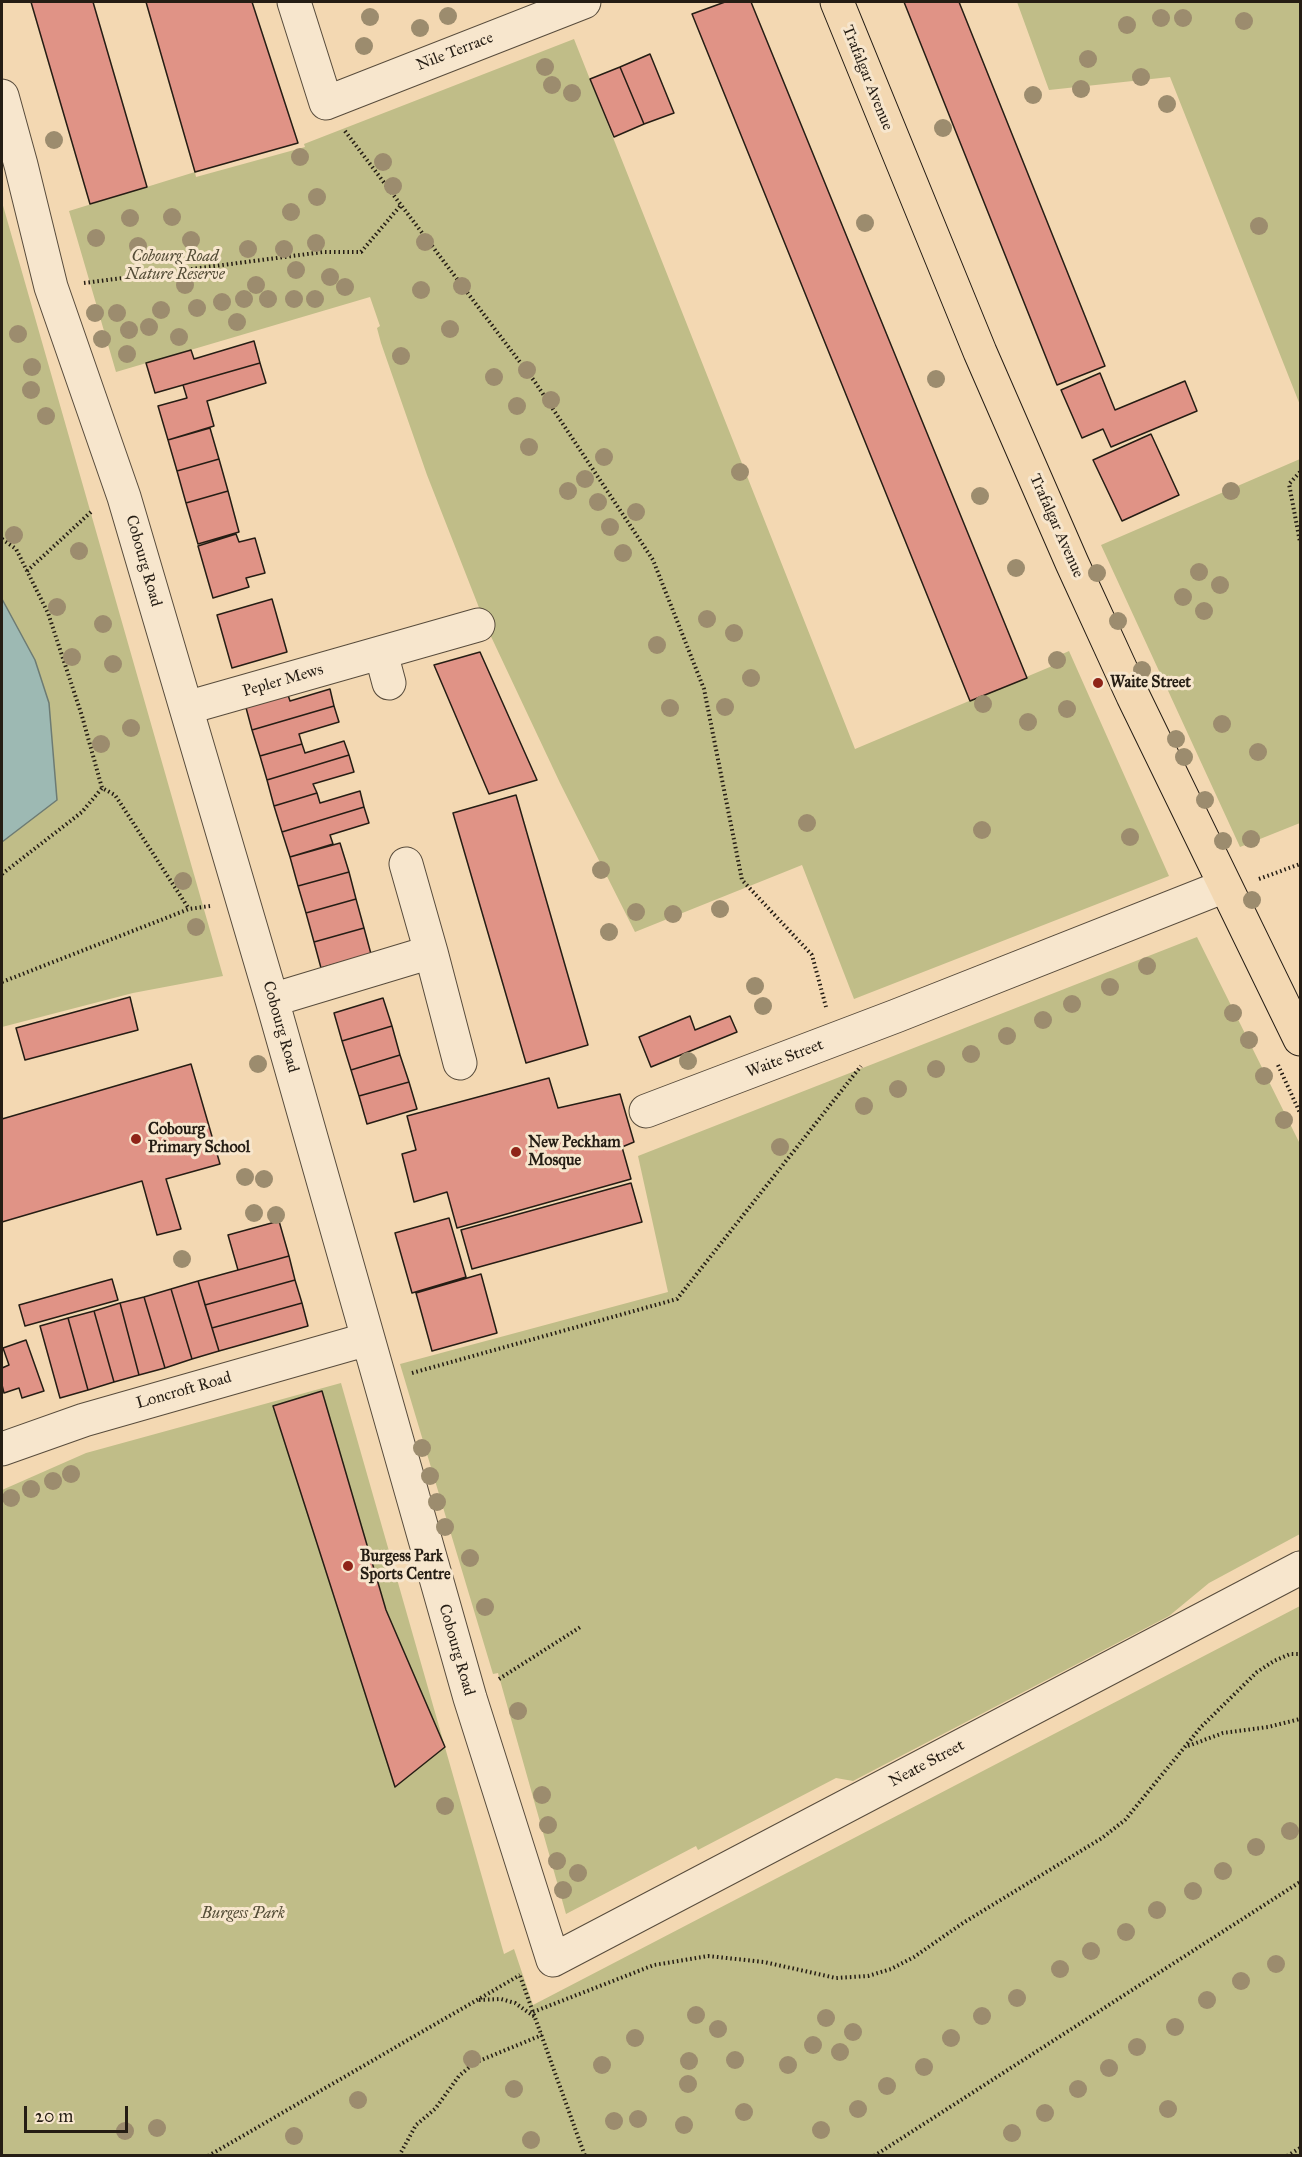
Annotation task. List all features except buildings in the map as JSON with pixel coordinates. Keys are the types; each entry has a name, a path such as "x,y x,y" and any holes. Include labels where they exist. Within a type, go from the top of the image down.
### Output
{"main road":[{"name":"Trafalgar Avenue","path":"837,2 975,342 1072,563 1133,696 1300,1039"}],"street":[{"path":"294,2 326,103"},
{"name":"Nile Terrace","path":"326,103 584,2"},
{"name":"Cobourg Road","path":"2,96 51,287 124,497 272,1000 470,1698 553,1960"},
{"name":"Pepler Mews","path":"186,708 385,668 478,625"},
{"path":"406,864 460,1063"},
{"name":"Waite Street","path":"646,1112 1225,886"},
{"path":"272,1000 431,952"},
{"name":"Loncroft Road","path":"2,1449 84,1420 368,1340"},
{"name":"Neate Street","path":"553,1960 1300,1568"}],"path":[{"path":"326,103 400,205 535,382 653,560 704,689 742,880 812,955 834,1040"},
{"path":"51,287 323,252 361,252 400,205"},
{"path":"1300,472 1288,484 1300,542"},
{"path":"27,571 90,512 124,497"},
{"path":"2,538 16,549 48,613 82,716 102,788 115,795 189,909 2,982"},
{"path":"2,874 82,812 102,788"},
{"path":"1225,886 1260,879 1300,864"},
{"path":"380,1382 677,1299 864,1061"},
{"path":"470,1698 582,1626"},
{"path":"533,2012 654,1965 708,1956 764,1962 836,1978 868,1976 891,1969 914,1957 963,1923 1102,1838 1125,1820 1201,1727 1257,1672 1290,1654 1300,1654"},
{"path":"1185,1747 1223,1733 1268,1728 1300,1719"},
{"path":"874,2156 1300,1882"},
{"path":"208,2156 520,1975"},
{"path":"476,2001 501,1998 515,2003 536,2018 585,2156"},
{"path":"399,2156 416,2125 435,2109 459,2076 474,2063 542,2036"},
{"path":"1287,2156 1300,2148"}],"green space":[{"path":"1017,2 1300,2 1300,405 1170,77 1049,90"},
{"name":"Cobourg Road Nature Reserve","path":"574,39 855,749 1057,664 1058,656 1069,651 1169,876 854,999 802,865 635,932 560,783 487,628 427,475 381,343 377,328 380,326 370,297 116,372 69,211 195,172 196,177 305,147 304,144"},
{"path":"2,202 223,976 133,993 2,1027"},
{"path":"1300,459 1300,823 1240,847 1101,545"},
{"path":"1197,937 1300,1144 1300,1534 1209,1583 1169,1616 853,1781 836,1778 698,1850 696,1846 566,1914 498,1673 493,1674 400,1364 668,1292 638,1156"},
{"name":"Burgess Park","path":"341,1383 504,1954 514,1949 533,2005 1300,1606 1300,2155 2,2155 2,1490 86,1453"}],"water":[{"path":"2,599 35,660 49,703 57,800 2,842"}],"place":[{"name":"Waite Street","path":"1098,683"},
{"name":"Cobourg Primary School","path":"136,1139"},
{"name":"New Peckham Mosque","path":"516,1152"},
{"name":"Burgess Park Sports Centre","path":"348,1566"}]}
